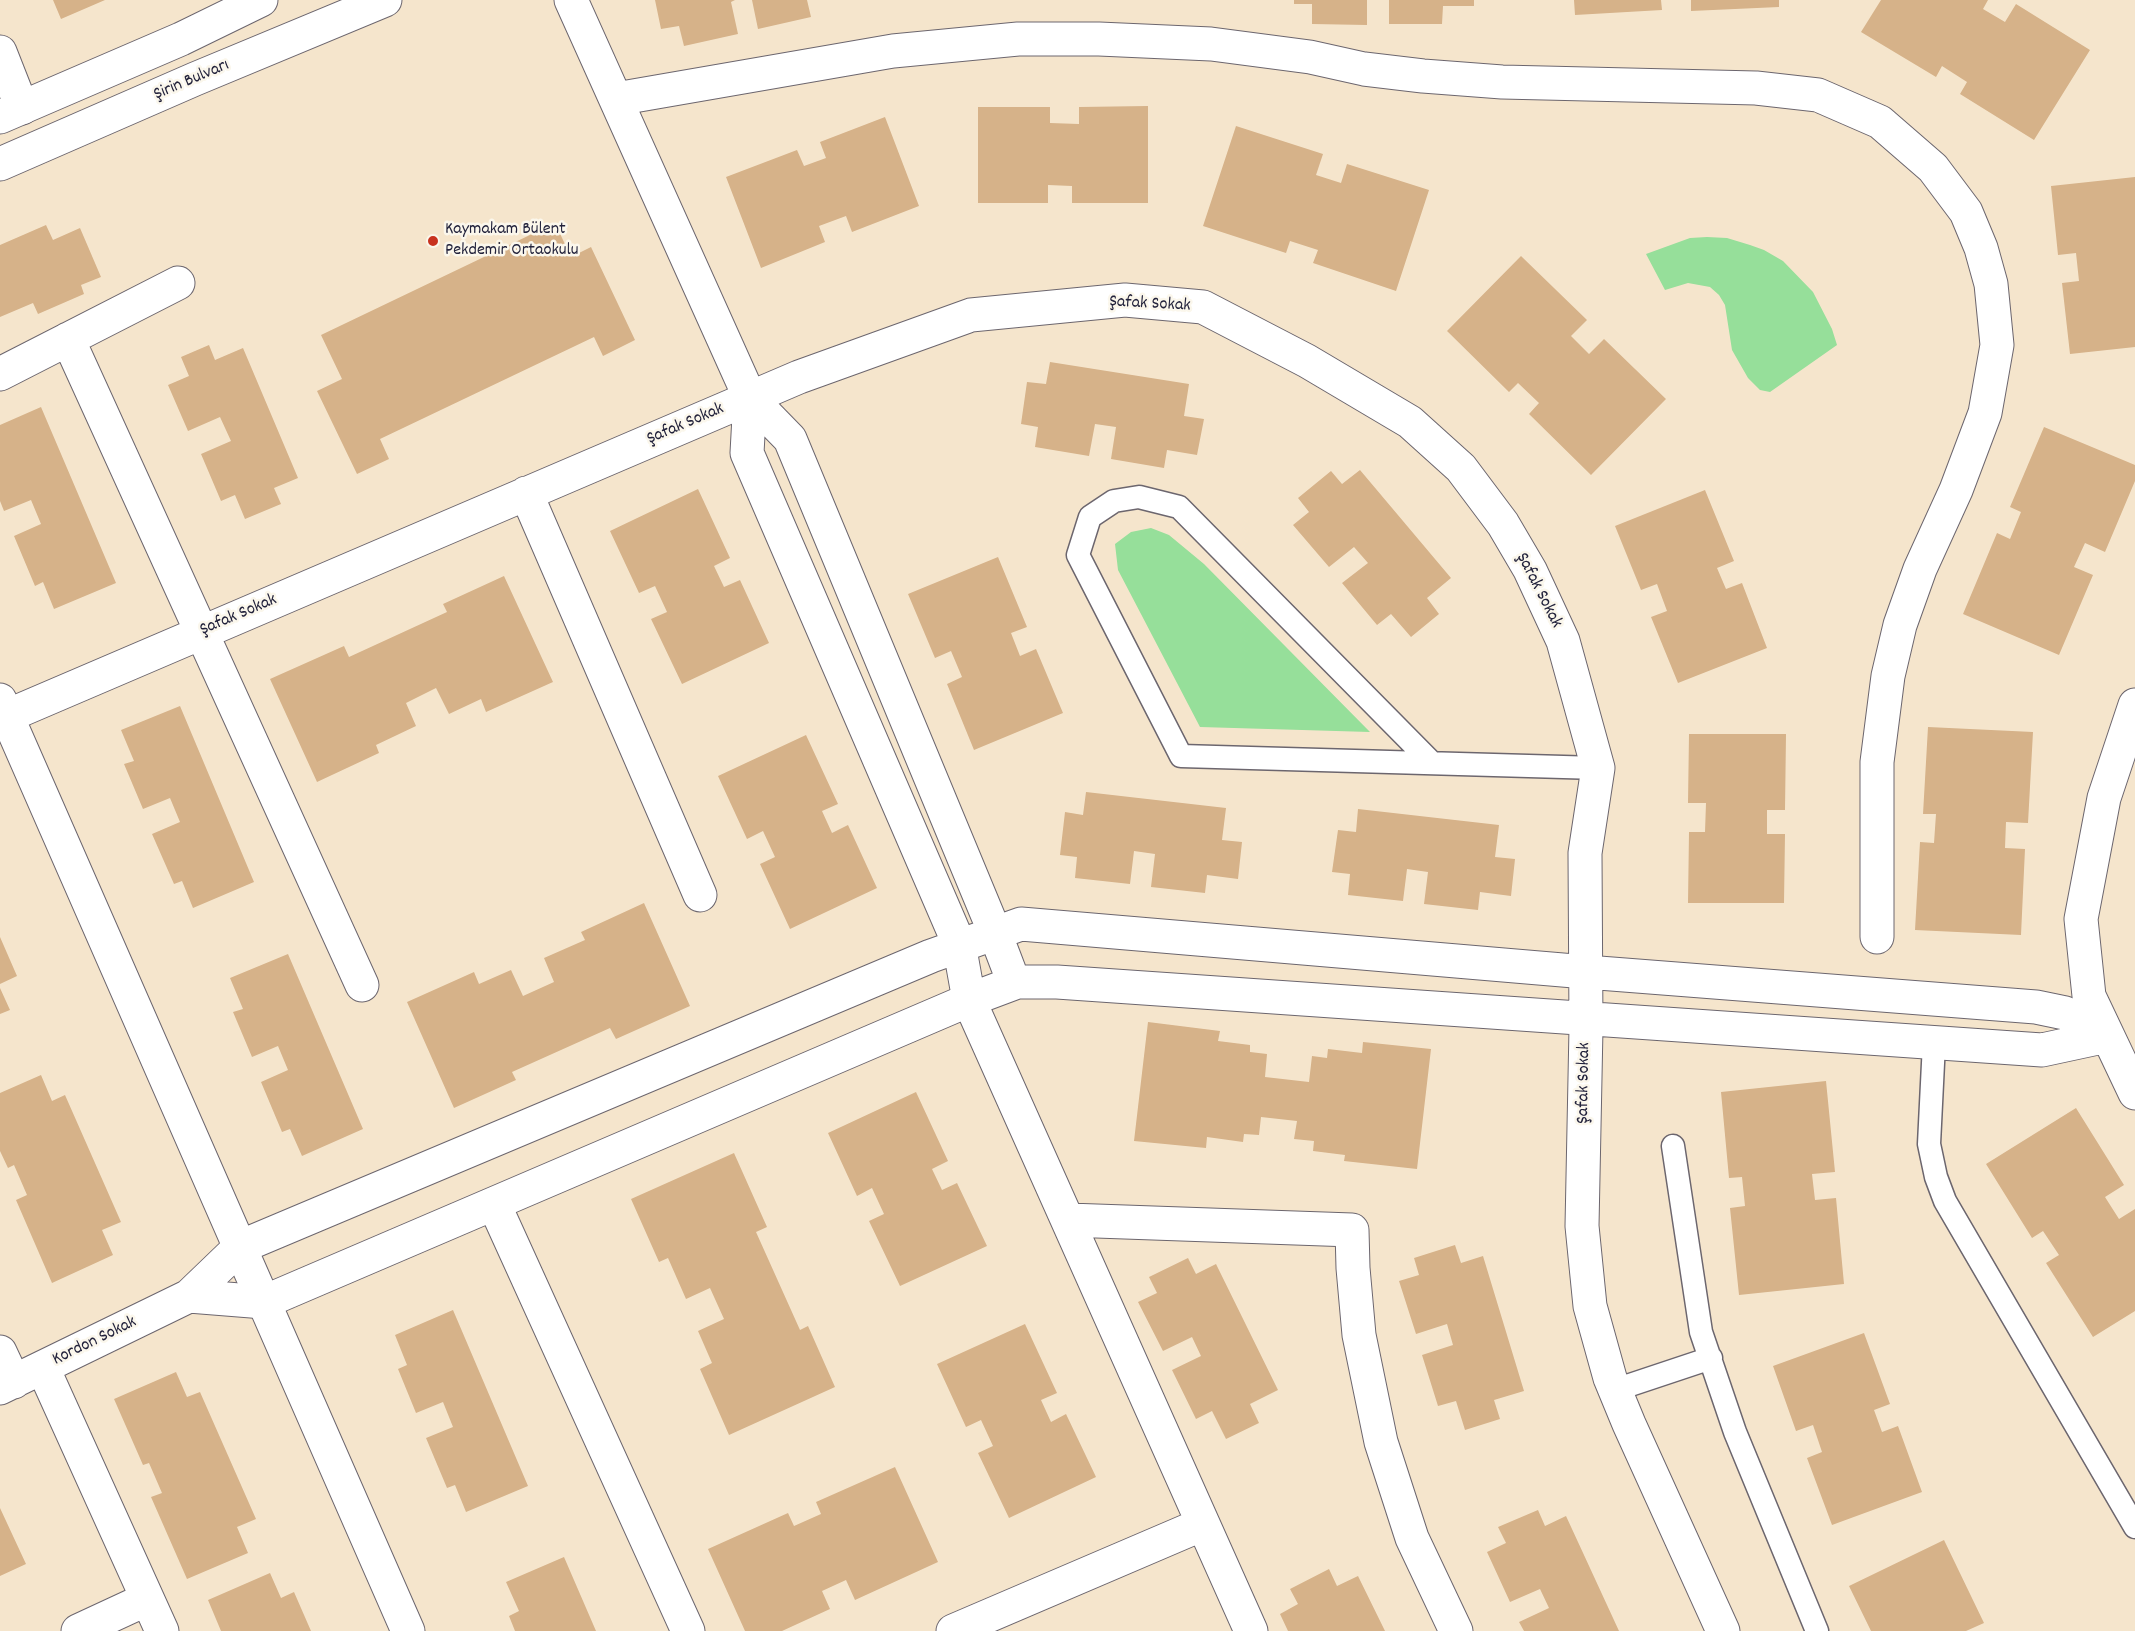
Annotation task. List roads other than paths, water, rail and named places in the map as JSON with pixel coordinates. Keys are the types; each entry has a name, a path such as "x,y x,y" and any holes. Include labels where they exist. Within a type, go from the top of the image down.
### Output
{"street":[{"path":"0,52 11,112 181,39 261,0"},
{"name":"Şirin Bulvarı","path":"0,164 385,0"},
{"path":"571,0 750,398 790,439 1014,983"},
{"path":"616,99 893,51 1018,39 1099,39 1211,44 1310,57 1364,69 1502,82 1756,88 1818,94 1880,122 1933,168 1966,212 1981,248 1991,284 1997,345 1986,413 1956,490 1920,569 1900,625 1888,676 1878,762 1876,937"},
{"path":"0,374 178,283"},
{"name":"Şafak Sokak","path":"2,712 201,633 800,377 971,315 1125,300 1203,307 1307,361 1410,422 1461,468 1509,533 1530,570 1563,641 1598,768 1585,853 1586,1018 1582,1226 1590,1306 1615,1390 1723,1631"},
{"path":"68,339 362,985"},
{"path":"750,398 747,453 959,944 969,1000 1251,1631"},
{"path":"526,494 700,895"},
{"path":"2135,705 2104,798 2081,919 2089,996 2135,1093"},
{"path":"2,712 408,1631"},
{"path":"189,1296 240,1247 959,944 1021,924 1586,972 2036,1006 2065,1013 2107,1036"},
{"path":"189,1296 264,1302 969,1000 1014,983 1057,982 2042,1050 2107,1036"},
{"path":"494,1204 688,1631"},
{"path":"1068,1220 1352,1230 1359,1335 1381,1442 1412,1538 1456,1631"},
{"name":"Kordon Sokak","path":"7,1385 189,1296"},
{"path":"0,1352 7,1385"},
{"path":"43,1368 162,1631"},
{"path":"954,1631 1203,1524"},
{"path":"78,1631 147,1599"}],"lane":[{"path":"1432,763 1179,507 1139,497 1114,501 1090,517 1078,555 1181,756 1598,768"},
{"path":"1934,1043 1929,1144 1936,1177 1945,1201 2135,1527"},
{"path":"1673,1146 1701,1332 1735,1432 1817,1631"},
{"path":"1615,1390 1711,1358"}],"place":[{"name":"Kaymakam Bülent Pekdemir Ortaokulu","path":"433,241"}]}
